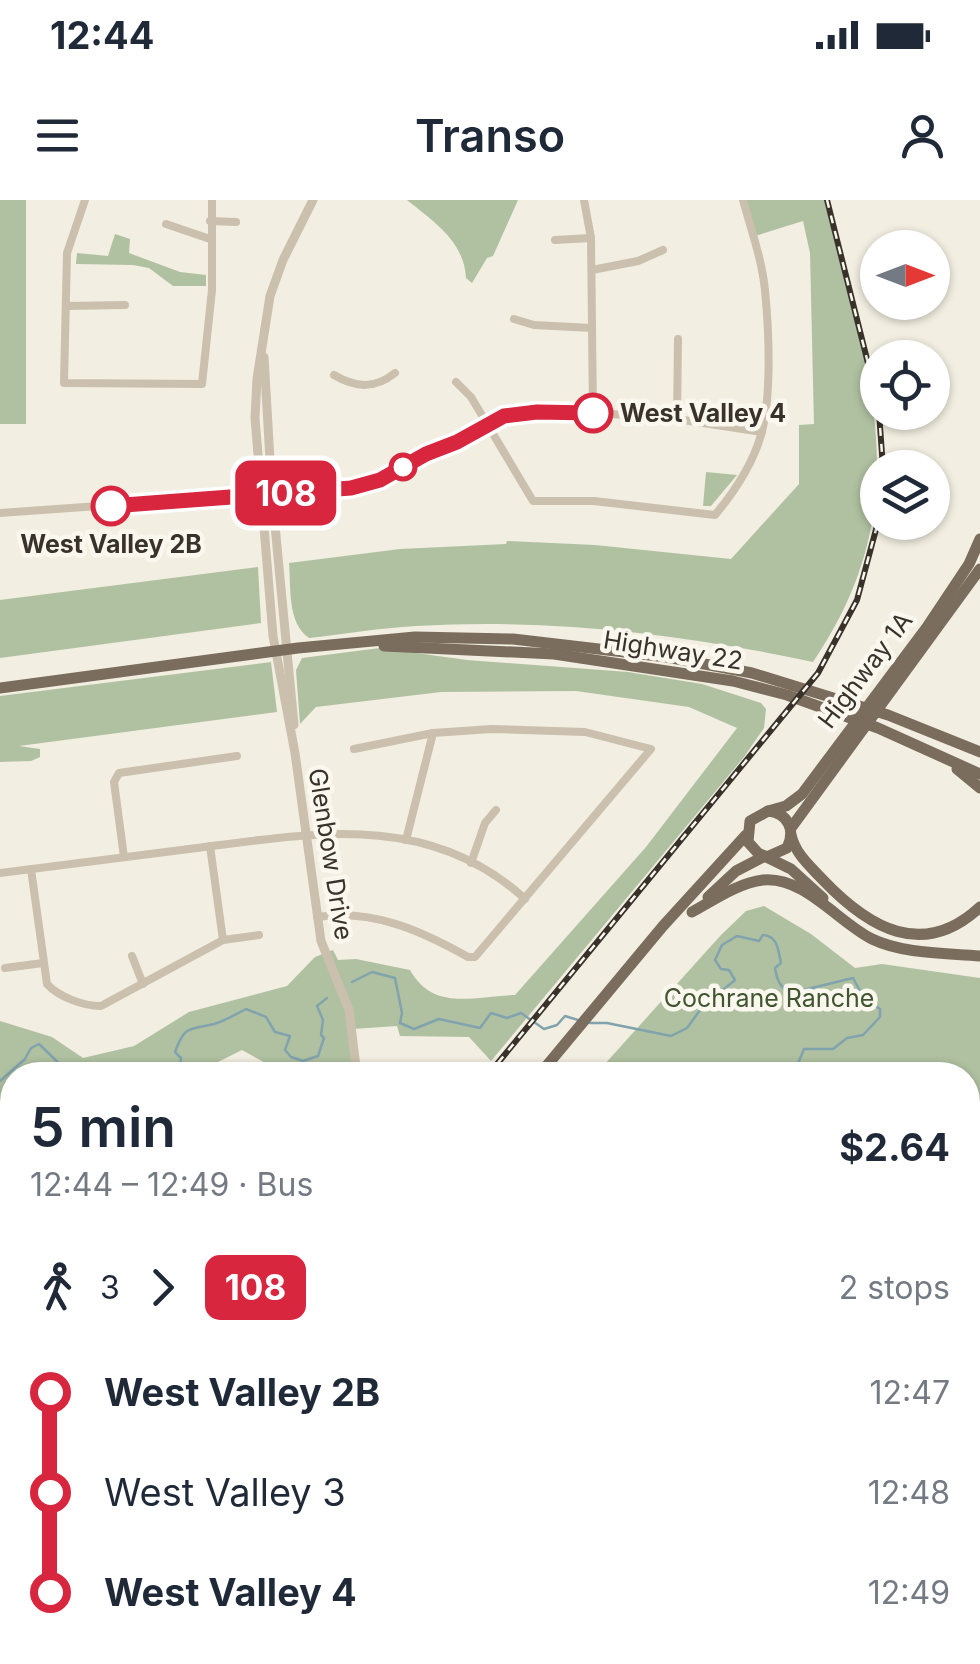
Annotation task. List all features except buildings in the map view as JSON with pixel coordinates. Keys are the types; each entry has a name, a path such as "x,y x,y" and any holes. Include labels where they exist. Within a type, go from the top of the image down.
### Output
{"main road":[{"name":"Highway 1A","path":"768,811 786,806 809,784 937,613 969,564 980,539"},
{"name":"Highway 1A","path":"791,832 980,569"},
{"name":"Highway 22","path":"0,688 342,644 554,654 791,690 888,715 980,752"},
{"name":"Highway 22","path":"791,690 980,774"},
{"path":"910,744 951,764 980,788"},
{"path":"550,1062 663,926 746,835 754,816 768,811 782,815 800,856 848,904 893,931 942,932 963,922 980,906"},
{"path":"692,912 736,871 782,852 791,832"},
{"path":"746,835 752,849 791,869 848,924"},
{"path":"663,926 739,887 777,880 803,891 873,939 894,946 980,956"}],"street":[{"path":"85,200 67,253 64,383 202,384 212,290 212,200"},
{"path":"584,200 591,238 593,413"},
{"path":"456,382 471,397 533,501 594,501 715,515 744,475 762,432 765,288 743,200"},
{"path":"282,650 260,495 256,408 270,296 310,201"},
{"path":"210,220 236,222"},
{"path":"166,224 210,238"},
{"path":"555,240 591,238"},
{"path":"592,270 638,261 662,250"},
{"path":"66,306 125,305"},
{"path":"514,319 592,328"},
{"path":"677,419 678,339"},
{"path":"262,344 282,650"},
{"path":"334,375 362,386 384,382 394,373"},
{"path":"0,513 351,488 380,480 504,416 523,412 677,419 762,432"},
{"name":"Glenbow Drive","path":"282,650 321,941 350,1010 355,1062"},
{"path":"317,917 350,915 390,921 423,932 470,958 478,954 651,749 585,732 491,729 432,733 354,749"},
{"path":"406,840 432,733"},
{"path":"124,857 114,786 117,776 124,771 237,756"},
{"path":"471,863 485,823 496,810"},
{"path":"0,873 306,834 361,833 406,840 471,863 525,899"},
{"path":"210,846 222,940"},
{"path":"31,869 47,984 52,990 90,1006 105,1006 222,940 259,934"},
{"path":"132,956 143,984"},
{"path":"5,968 43,963"}],"green space":[{"path":"0,200 26,200 26,424 0,424"},
{"path":"407,200 518,200 493,256 487,258 472,283 466,278 454,243"},
{"path":"743,200 824,200 860,340 860,430 875,430 876,450 860,450 860,540 868,540 867,546 847,603 813,662 715,643 566,626 416,626 309,638 302,631 292,604 289,563 507,541 595,545 731,559 799,484 799,425 814,424 810,253 803,221 752,237"},
{"path":"115,234 130,239 129,253 180,272 206,275 206,286 173,286 149,268 133,265 76,264 77,253 108,256"},
{"path":"706,472 737,475 711,506 703,506"},
{"path":"258,567 261,623 0,658 0,600"},
{"path":"380,648 467,660 628,672 702,684 761,703 766,709 764,728 491,1061 469,1037 400,1036 397,1026 353,1029 356,1062 264,1062 242,1050 218,1062 0,1062 0,1021 52,1037 83,1058 134,1046 189,1012 287,986 315,957 333,950 338,960 356,959 410,970 431,992 443,997 515,995 646,847 737,728 689,707 576,691 441,692 316,707 300,724 296,670 302,658"},
{"path":"271,662 277,712 19,746 40,749 40,757 0,762 0,696"},
{"name":"Cochrane Ranche","path":"764,906 811,934 855,968 882,964 980,978 980,1062 607,1062 746,911"}],"waterway":[{"path":"590,1023 671,1036 687,1028 703,1006 735,980 715,960 722,945 737,936 759,941 763,935 776,944 781,963 775,968 787,991 853,978 864,998 880,1009 880,1017 863,1035 847,1038 833,1049 804,1049 799,1062"},
{"path":"352,982 372,972 395,978 402,1013 400,1023 414,1029 439,1019 480,1028 491,1013 507,1018 521,1013 544,1029 557,1025 565,1016 578,1020"},
{"path":"181,1062 175,1052 185,1033 246,1009 266,1017 275,1032 290,1036 285,1050 291,1057 303,1061 318,1056 324,1038 317,1006 327,998"},
{"path":"22,1062 39,1044 58,1062"}],"railway":[{"path":"827,200 862,340"},
{"path":"880,430 882,450"},
{"path":"499,1062 818,673 857,600 873,540"}],"bus line":[{"name":"108","path":"111,506 351,488 380,480 504,416 523,412 593,413"}],"place":[{"name":"West Valley 4","path":"593,413"},
{"name":"West Valley 2B","path":"111,506"}]}
